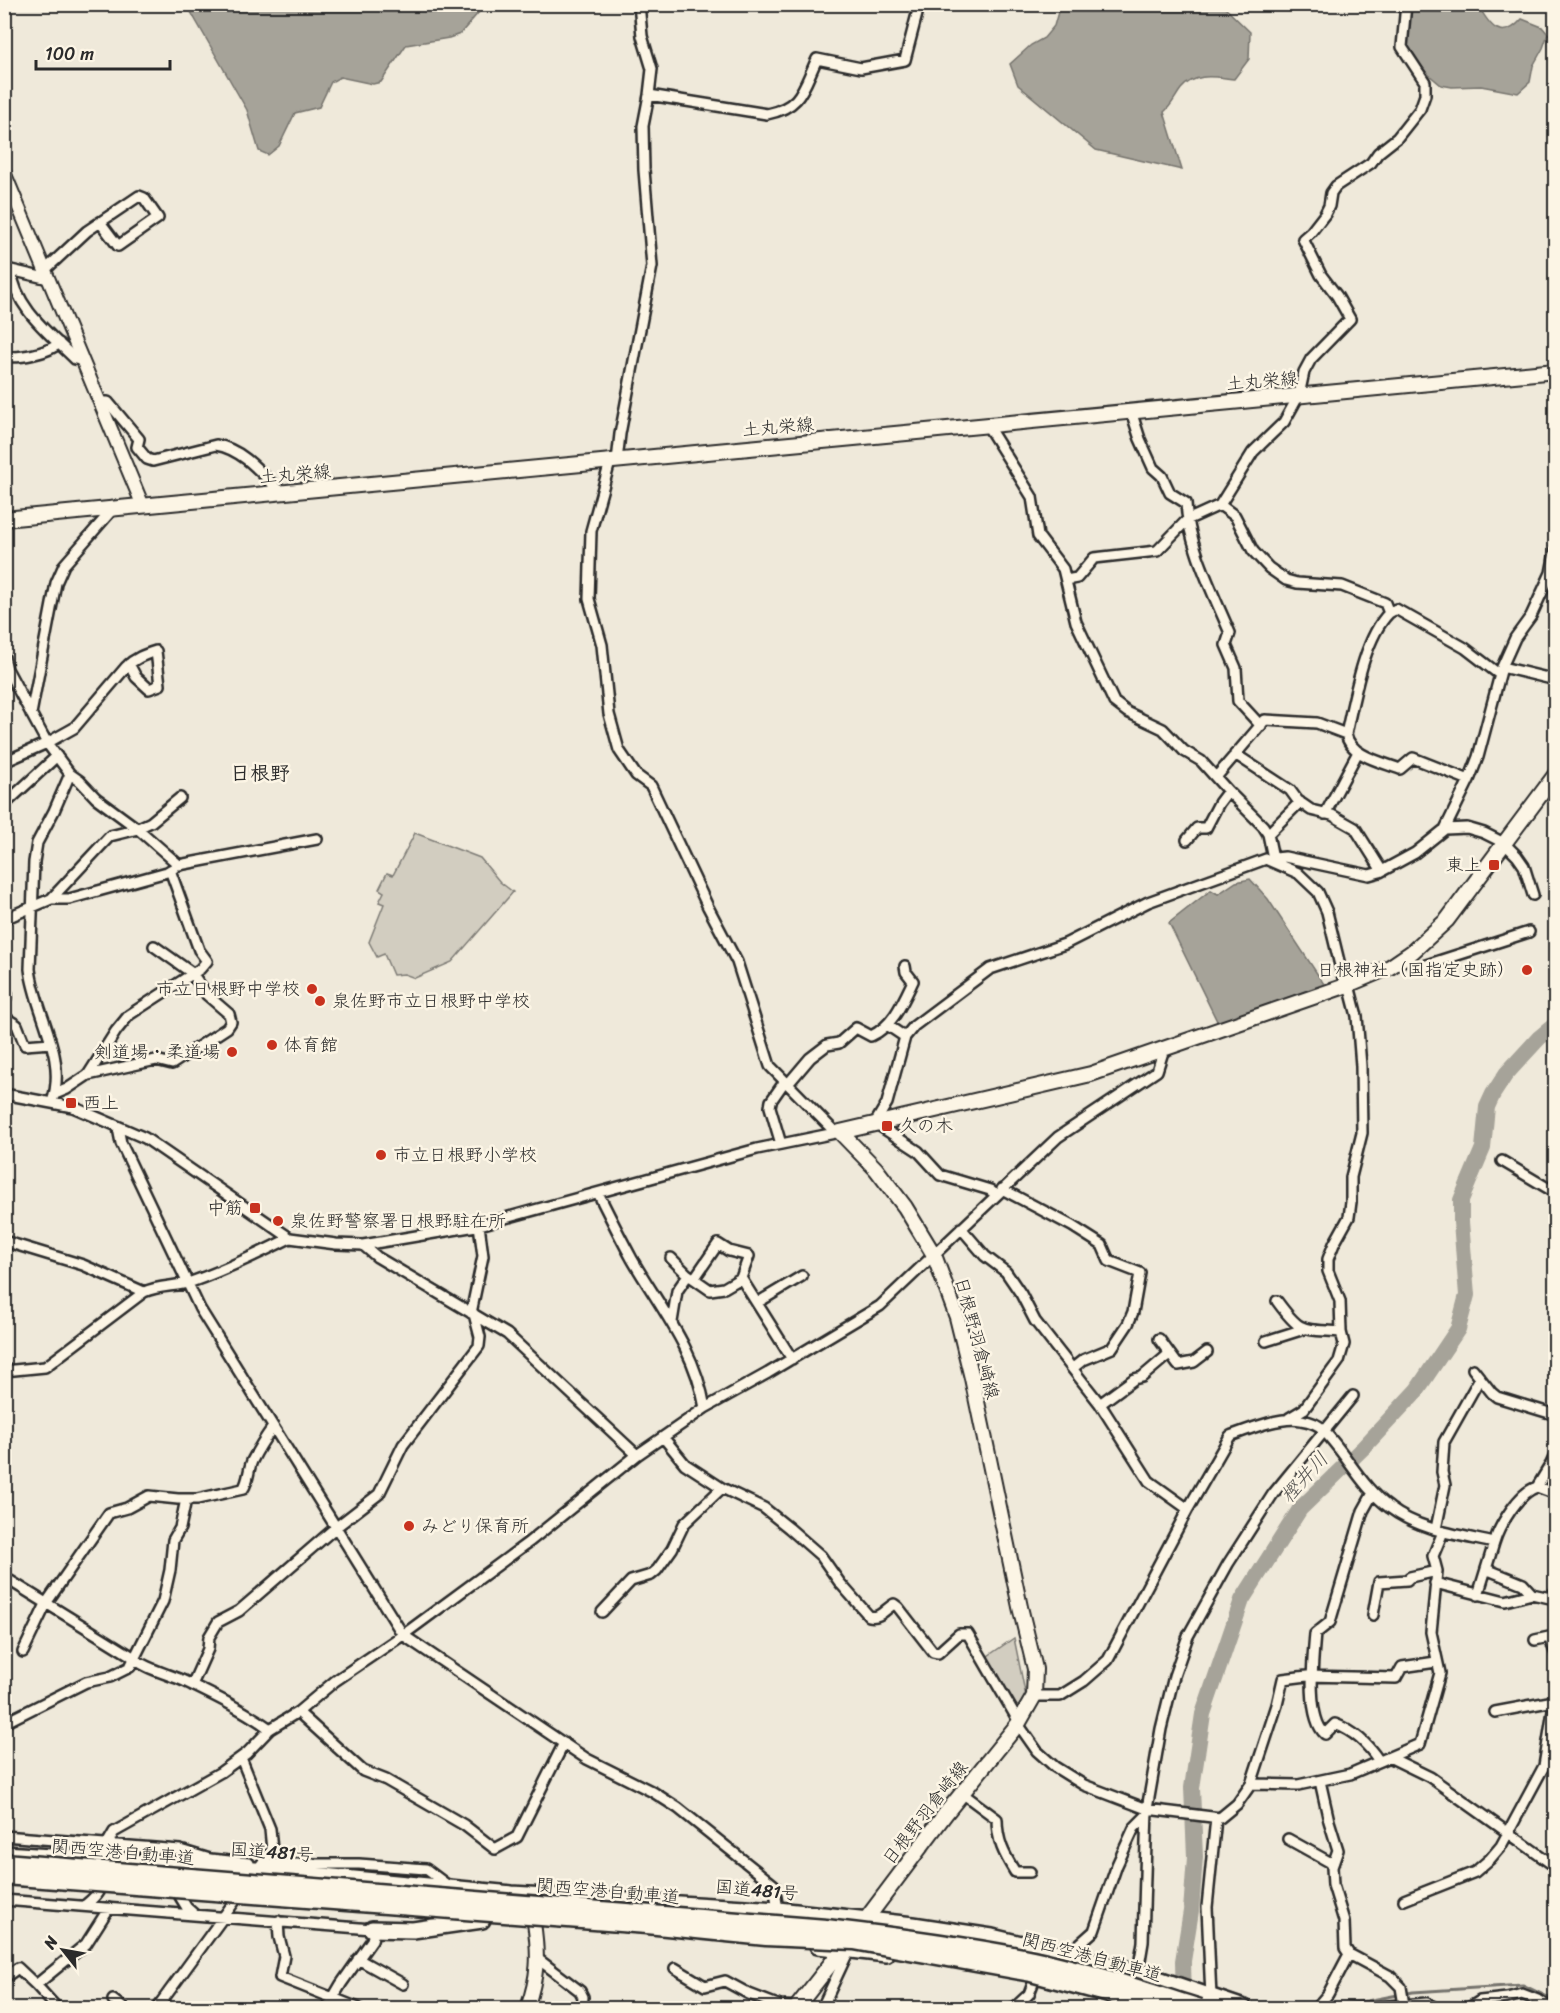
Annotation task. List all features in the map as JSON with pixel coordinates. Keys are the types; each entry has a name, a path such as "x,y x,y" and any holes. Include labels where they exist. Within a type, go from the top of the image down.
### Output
{"highway":[{"name":"国道481号","path":"4,1854 171,1865 259,1867 512,1894 778,1910 866,1920 992,1937 1138,1972 1205,2003 1244,2008"},
{"name":"関西空港自動車道","path":"4,1862 826,1928 921,1939 1035,1960 1205,2003"},
{"name":"関西空港自動車道","path":"4,1878 854,1941 1031,1972 1162,2008"},
{"path":"4,1878 235,1901 760,1941 921,1957 1034,1981 1133,2008"},
{"path":"373,1929 413,1930 482,1920"}],"main road":[{"name":"土丸栄線","path":"4,519 1556,371"},
{"path":"837,1132 1091,1074 1347,986 1390,967 1447,920 1555,775"},
{"name":"日根野羽倉崎線","path":"797,2008 1018,1723 1034,1696 1035,1669 957,1317 934,1254 905,1207 876,1169 837,1132"}],"street":[{"path":"639,4 642,36 652,69 643,126 644,171 652,266 614,461 591,531 589,599 602,645 609,714 619,750 636,775 651,786 708,907 737,962 770,1066 837,1132"},
{"path":"649,95 767,114 784,111 797,101 817,59 861,68 905,60 917,14 917,4"},
{"path":"1066,580 1077,578 1094,558 1157,551 1187,520 1220,505 1253,452 1284,422 1299,395 1304,372 1311,359 1350,319 1337,296 1321,275 1304,239 1325,214 1331,193 1336,186 1371,163 1420,109 1425,95 1425,82 1402,47 1406,4"},
{"path":"4,172 143,506"},
{"path":"47,275 87,231 100,222 139,196 144,198 158,218 118,246 100,222"},
{"path":"47,275 11,270 12,280 19,297 35,320 75,359 83,361"},
{"path":"4,356 14,358 25,356 56,347 59,343"},
{"path":"100,402 108,402 139,439 136,447 147,459 153,461 216,445 224,446 249,461 282,493"},
{"path":"1131,411 1140,439 1154,468 1162,476 1170,493 1186,503 1187,520 1230,633 1226,645 1236,669 1238,701 1261,726"},
{"path":"987,425 1032,497 1038,536 1063,569 1076,622 1114,702 1126,712 1163,729 1184,751 1202,761 1228,792 1263,826 1268,834 1270,859"},
{"path":"1220,505 1235,516 1254,551 1269,568 1286,580 1342,586 1385,603 1389,613"},
{"path":"31,714 56,583 64,565 113,509"},
{"path":"1073,1368 1083,1360 1112,1348 1133,1312 1140,1273 1109,1261 1102,1245 1072,1226 999,1192 940,1175 918,1151 875,1123 888,1103 905,1037 914,1026 990,969 1065,944 1148,902 1270,859 1285,857 1369,875 1382,871 1415,853 1445,829 1469,780 1478,757 1501,671 1515,638 1530,616 1551,573 1556,547"},
{"path":"1469,780 1413,758 1401,769 1358,752 1347,742 1346,734 1360,675 1380,622 1396,609 1501,671 1556,680"},
{"path":"4,657 7,669 47,743 70,774 80,780 96,798 138,829 174,868 199,950 207,962 129,1016 116,1030 88,1076"},
{"path":"4,762 74,728 129,664"},
{"path":"1216,776 1265,720 1317,723 1346,734"},
{"path":"1325,813 1358,752"},
{"path":"1235,754 1290,790 1311,810 1325,813 1354,828 1382,871"},
{"path":"4,805 57,756"},
{"path":"53,1098 54,1051 32,983 33,862 37,843 70,774"},
{"path":"1187,840 1197,828 1206,828 1219,803 1228,792"},
{"path":"51,899 110,836 138,829 151,822 180,798"},
{"path":"1268,834 1300,802"},
{"path":"1445,829 1467,828 1504,843 1524,866 1533,895"},
{"path":"4,919 51,899 69,899 174,868 317,839"},
{"path":"1270,859 1298,873 1318,892 1327,912 1357,1016 1361,1066 1362,1133 1352,1177 1349,1217 1328,1259 1328,1271 1340,1301 1341,1332 1344,1344 1338,1361 1304,1409 1284,1421"},
{"path":"1407,955 1414,965 1420,967 1529,932"},
{"path":"53,1098 88,1076 156,1060 172,1064 227,1028 231,1022 229,1014 207,994 192,974 154,946"},
{"path":"781,1144 770,1107 771,1101 810,1058 826,1045 839,1043 856,1028 871,1036 887,1024 904,1001 913,981 906,972 905,966"},
{"path":"4,987 7,994 4,1005"},
{"path":"4,1017 17,1025 25,1045 51,1042"},
{"path":"887,1024 905,1037"},
{"path":"84,1906 101,1888 106,1844 114,1832 221,1772 241,1758 270,1729 298,1712 335,1681 403,1635 529,1542 637,1455 705,1408 880,1306 1058,1137 1157,1071 1164,1049"},
{"path":"5,1097 53,1098 145,1138 290,1238 309,1242 363,1245 479,1225 781,1144 837,1132"},
{"path":"118,1128 121,1143 200,1309 403,1635 608,1771 653,1792 687,1815 774,1885 778,1910"},
{"path":"1502,1161 1556,1193"},
{"path":"598,1193 632,1258 672,1322 697,1374 705,1408"},
{"path":"192,1685 208,1649 209,1637 218,1622 239,1611 335,1528 379,1494 403,1445 479,1346 480,1337 473,1313 483,1256 479,1225"},
{"path":"961,1228 985,1256 1005,1272 1021,1294 1035,1321 1100,1404 1149,1481 1188,1509"},
{"path":"4,1371 45,1367 144,1292 153,1288 188,1283 243,1262 290,1238"},
{"path":"4,1242 83,1265 144,1292"},
{"path":"363,1245 376,1257 507,1334 637,1455"},
{"path":"671,1258 691,1277 710,1290 724,1288 741,1278 749,1256 729,1251 718,1245 691,1277 677,1291 672,1322"},
{"path":"757,1303 802,1276"},
{"path":"741,1278 792,1359"},
{"path":"1277,1301 1293,1322 1304,1329"},
{"path":"1266,1341 1304,1329 1341,1332"},
{"path":"1159,1339 1178,1365 1194,1362 1207,1352"},
{"path":"1100,1404 1134,1379 1142,1377 1169,1354"},
{"path":"1473,1369 1491,1393 1497,1397 1556,1415"},
{"path":"1251,1784 1298,1785 1350,1774 1420,1743 1440,1673 1431,1632 1437,1571 1433,1556 1445,1485 1442,1472 1444,1443 1480,1378"},
{"path":"1138,1972 1143,1942 1147,1812 1161,1729 1174,1676 1188,1636 1210,1594 1273,1494 1353,1396"},
{"path":"1034,1696 1060,1696 1084,1681 1108,1660 1188,1509 1230,1436 1267,1423 1300,1419 1320,1426 1373,1493 1390,1508 1408,1519 1439,1530 1494,1543"},
{"path":"23,1652 47,1602 109,1513 127,1509 149,1496 186,1500 243,1489 248,1481 248,1471 252,1460 273,1427"},
{"path":"663,1437 685,1464 722,1488 764,1508 789,1528 821,1556 840,1583 869,1616 875,1618 894,1604 933,1652 938,1653 959,1634 968,1634 1018,1723 1037,1751 1055,1767 1084,1785 1147,1812 1220,1818 1238,1804 1251,1784 1278,1705 1283,1678 1311,1676 1396,1678 1402,1666 1436,1662"},
{"path":"1536,1487 1556,1453"},
{"path":"1478,1595 1497,1532 1505,1519 1529,1489 1536,1487 1556,1494"},
{"path":"602,1612 631,1581 651,1575 657,1570 672,1549 684,1524 722,1488"},
{"path":"1373,1493 1363,1511 1330,1622 1315,1634 1311,1676 1318,1727 1325,1734 1335,1724 1344,1728 1366,1743 1379,1761"},
{"path":"4,1723 86,1682 110,1677 130,1667 163,1600 170,1570 173,1540 180,1528 186,1500"},
{"path":"1486,1569 1514,1579 1523,1584 1532,1594"},
{"path":"1373,1615 1379,1582 1407,1580 1410,1577 1437,1571"},
{"path":"4,1577 47,1602 135,1660 220,1699 270,1729"},
{"path":"1435,1583 1505,1601 1532,1594 1550,1598 1556,1590"},
{"path":"1534,1640 1549,1637 1556,1654"},
{"path":"1404,1900 1474,1872 1490,1859 1501,1846 1539,1780 1544,1766 1555,1697 1495,1712"},
{"path":"298,1712 363,1771 387,1780 464,1826 495,1849 517,1837 564,1743"},
{"path":"1389,1757 1430,1777 1556,1868"},
{"path":"157,2008 272,1850 270,1829 241,1758"},
{"path":"1320,1781 1338,1850 1333,1864 1334,1885 1344,1921 1345,1948 1349,1954 1390,1976 1401,1987 1404,2005"},
{"path":"962,1793 997,1819 1003,1853 1015,1872 1030,1872"},
{"path":"1067,1955 1094,1931 1117,1865 1134,1828 1147,1812"},
{"path":"1205,2003 1207,1907 1216,1818"},
{"path":"7,1838 180,1850 210,1859 259,1867"},
{"path":"1288,1839 1333,1864"},
{"path":"148,1847 171,1865"},
{"path":"179,1895 195,1915"},
{"path":"4,1900 373,1929 372,1940 327,2008"},
{"path":"36,1985 86,1944 109,1908"},
{"path":"278,1921 279,1938 284,1956 280,1977 358,2008"},
{"path":"527,2008 537,1976 538,1959 534,1923"},
{"path":"822,2008 845,1949"},
{"path":"1316,2008 1328,1994 1349,1954"},
{"path":"358,1959 403,1983"},
{"path":"538,1959 580,1991 583,1997 582,2008"},
{"path":"4,1978 18,1968 57,2008"},
{"path":"675,1968 705,1986 724,1981 780,2006 814,2008"},
{"path":"1014,2008 1029,1994 1034,1981"},
{"path":"1469,2008 1480,2001 1522,1994 1550,2008"},
{"path":"113,2001 123,2008"},
{"path":"1365,2008 1426,2003 1435,2008"}],"shaded area":[{"path":"187,5 485,5 460,34 406,45 381,82 373,84 340,77 331,82 319,107 295,113 279,146 268,155 259,151 247,110"},
{"path":"1060,5 1222,5 1250,32 1249,59 1234,79 1206,77 1193,80 1181,89 1164,112 1182,170 1096,150 1018,85 1010,64 1031,45 1044,38 1054,26"},
{"path":"1412,5 1478,5 1491,25 1496,28 1508,30 1522,19 1542,27 1548,34 1533,66 1530,82 1518,93 1481,86 1441,85 1412,55 1406,43"},
{"path":"415,833 480,858 500,882 513,892 452,962 415,978 404,974 393,975 384,954 377,957 369,942 384,904 379,902 384,892 379,889 387,873 393,875"},
{"path":"1250,879 1268,899 1324,984 1218,1023 1169,923 1211,890 1218,894 1236,882"},
{"path":"1014,1638 1026,1697 1013,1712 985,1658"}],"waterway":[{"name":"樫井川","path":"1184,2001 1183,1961 1191,1911 1195,1857 1192,1788 1203,1714 1242,1600 1300,1509 1363,1448 1417,1390 1458,1329 1467,1295 1461,1200 1483,1148 1487,1107 1506,1074 1539,1038 1556,1024"},
{"path":"1327,2008 1413,1992 1523,1985 1556,2001"}],"place":[{"name":"東上","path":"1494,865"},
{"name":"日根神社（国指定史跡）","path":"1527,970"},
{"name":"市立日根野中学校","path":"312,989"},
{"name":"泉佐野市立日根野中学校","path":"320,1001"},
{"name":"体育館","path":"272,1045"},
{"name":"剣道場・柔道場","path":"232,1052"},
{"name":"西上","path":"71,1103"},
{"name":"久の木","path":"887,1126"},
{"name":"市立日根野小学校","path":"381,1155"},
{"name":"中筋","path":"255,1208"},
{"name":"泉佐野警察署日根野駐在所","path":"278,1221"},
{"name":"みどり保育所","path":"409,1526"}],"district":[{"name":"日根野","path":"260,773"}]}
